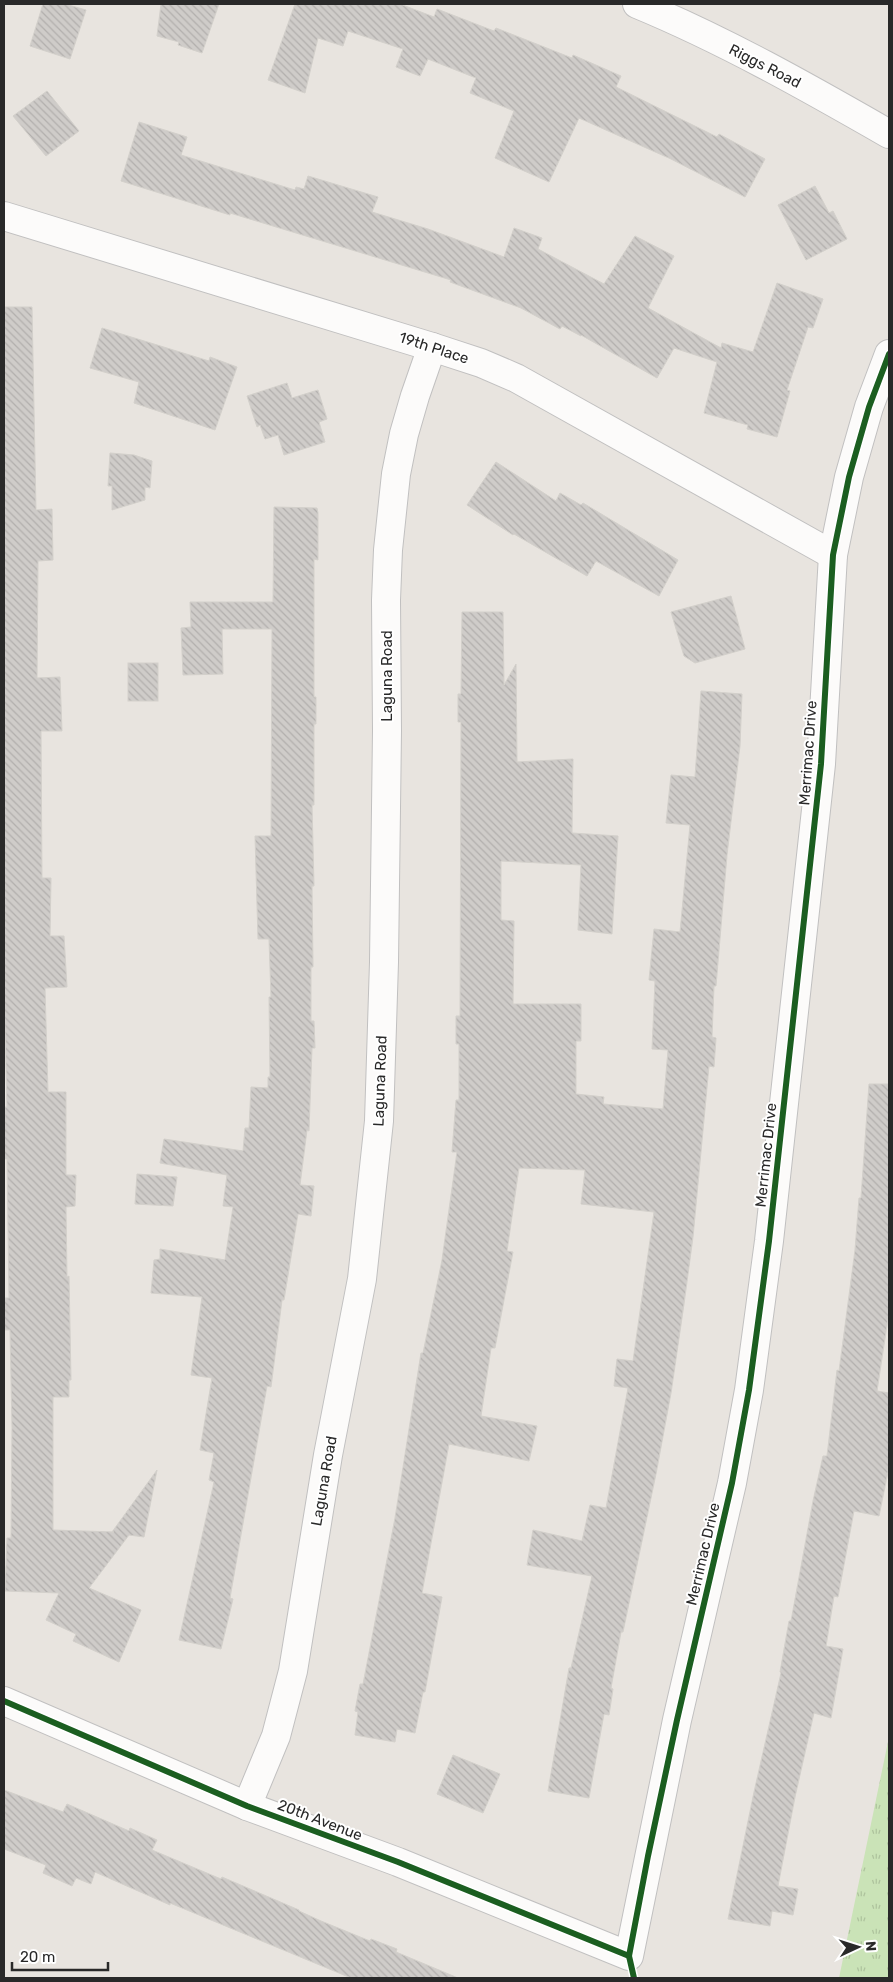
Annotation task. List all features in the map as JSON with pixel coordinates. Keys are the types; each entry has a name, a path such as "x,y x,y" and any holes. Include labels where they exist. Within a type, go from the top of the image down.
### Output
{"street":[{"name":"Riggs Road","path":"637,4 662,14 790,78 889,134"},
{"name":"19th Place","path":"4,216 432,346 481,363 516,378 833,555"},
{"name":"Laguna Road","path":"247,1806 276,1736 293,1671 328,1455 362,1279 379,1121 384,962 388,541 396,474 404,434 432,346"},
{"name":"Merrimac Drive","path":"630,1956 677,1720 732,1483 749,1390 770,1231 821,764 833,555 854,460 869,407 889,354"},
{"name":"20th Avenue","path":"4,1701 247,1806 398,1862 630,1956"}],"green space":[{"path":"889,1737 889,1978 839,1978"}],"building":[{"path":"43,4 65,4 86,10 70,59 30,46"},
{"path":"161,4 219,4 202,53 178,45 179,42 157,36"},
{"path":"295,4 400,4 434,17 437,9 494,31 496,28 572,58 573,55 621,76 616,87 717,137 719,134 765,159 745,197 671,159 579,118 549,182 495,158 514,111 470,93 476,78 428,59 420,76 396,67 403,49 348,31 343,46 318,38 305,93 268,80"},
{"path":"47,91 79,131 46,156 13,116"},
{"path":"139,122 187,137 181,155 295,190 296,187 304,189 308,176 378,197 372,212 428,229 504,257 514,228 542,238 538,249 604,284 635,236 674,256 648,308 721,348 722,343 753,352 777,283 823,299 813,328 808,327 787,390 790,391 777,437 747,429 748,425 704,413 717,362 674,348 657,378 581,335 562,326 560,329 521,308 450,282 451,280 121,181"},
{"path":"815,186 829,213 833,211 847,239 806,260 778,205"},
{"path":"4,307 32,307 36,510 52,509 53,560 38,561 37,678 60,677 62,731 41,731 42,878 51,878 50,936 64,936 67,987 45,988 48,1092 66,1092 66,1175 76,1175 75,1206 66,1207 71,1380 69,1380 69,1397 53,1397 53,1530 112,1532 157,1470 144,1537 129,1535 89,1588 141,1610 119,1662 73,1641 76,1634 46,1620 59,1593 5,1591 7,1538 11,1538 12,1427 10,1330 4,1330 4,1298 9,1298 7,1159 4,1159 5,1107 7,1107 4,994"},
{"path":"102,328 209,361 210,357 237,367 215,430 134,403 139,382 90,368"},
{"path":"287,383 292,398 318,390 327,419 319,422 325,442 284,455 278,435 265,439 260,425 257,427 247,396"},
{"path":"110,453 134,455 152,461 150,488 145,487 145,500 112,510 112,486 108,486"},
{"path":"496,462 556,501 560,493 581,505 583,503 678,560 659,596 596,561 587,576 513,535 467,505"},
{"path":"274,507 317,508 318,513 318,560 314,559 314,697 316,697 316,724 314,724 314,805 312,805 314,886 312,886 313,967 311,967 311,1021 314,1021 315,1048 312,1048 309,1131 307,1130 300,1185 314,1186 311,1216 298,1214 284,1300 282,1300 271,1387 267,1386 230,1598 233,1599 221,1649 179,1640 214,1482 209,1480 214,1453 200,1450 212,1378 191,1375 202,1297 151,1293 154,1260 160,1259 160,1249 225,1260 233,1207 223,1206 227,1175 160,1163 164,1139 243,1151 245,1128 249,1128 251,1087 268,1088 268,1077 270,1077 269,997 271,997 269,939 258,939 255,836 271,836 272,629 222,629 223,674 183,675 181,628 191,627 190,602 273,602"},
{"path":"731,596 745,649 695,663 684,656 671,612"},
{"path":"462,612 503,612 504,685 516,664 517,762 573,759 572,833 618,836 612,934 578,930 581,865 501,861 501,920 514,921 513,1004 581,1004 581,1041 576,1041 576,1094 604,1097 603,1104 663,1109 668,1050 652,1049 655,981 649,980 654,929 680,932 690,825 666,823 671,775 695,777 701,691 742,694 740,746 727,855 716,986 714,986 712,1037 716,1038 714,1067 709,1066 693,1237 684,1304 671,1393 656,1474 623,1632 621,1632 611,1688 613,1689 609,1715 604,1714 589,1798 548,1791 569,1668 571,1668 592,1576 527,1565 533,1530 582,1541 590,1505 606,1508 628,1388 614,1386 617,1359 633,1361 654,1212 581,1204 585,1170 519,1168 507,1251 513,1252 495,1348 491,1348 481,1416 537,1426 529,1461 449,1444 422,1593 442,1597 425,1692 423,1692 415,1733 397,1729 395,1742 355,1735 358,1712 355,1711 360,1684 363,1684 395,1518 421,1353 423,1353 442,1260 457,1152 452,1152 456,1100 459,1100 459,1044 456,1044 456,1016 460,1016 461,722 458,722 458,694 461,694"},
{"path":"128,663 158,663 158,701 128,701"},
{"path":"869,1084 889,1084 889,1312 877,1391 889,1393 889,1467 879,1516 854,1511 838,1597 834,1596 826,1646 843,1649 831,1718 814,1713 778,1886 798,1889 793,1915 772,1911 770,1926 728,1919 781,1673 789,1621 791,1621 813,1501 823,1456 827,1456 837,1370 839,1371 855,1250 859,1198 861,1198"},
{"path":"137,1174 177,1177 173,1206 135,1204"},
{"path":"453,1755 500,1774 483,1813 437,1794"},
{"path":"4,1790 63,1812 67,1804 129,1831 130,1828 157,1840 152,1850 221,1879 222,1877 370,1941 371,1939 397,1949 396,1952 458,1978 351,1978 170,1903 170,1905 95,1872 91,1884 76,1878 72,1886 43,1873 46,1865 4,1849"}],"cycle path":[{"path":"634,1978 629,1956 648,1856 677,1720 732,1483 749,1390 769,1241 821,764 833,555 849,477 869,407 889,354"},
{"path":"4,1701 247,1806 398,1862 629,1956"}]}
